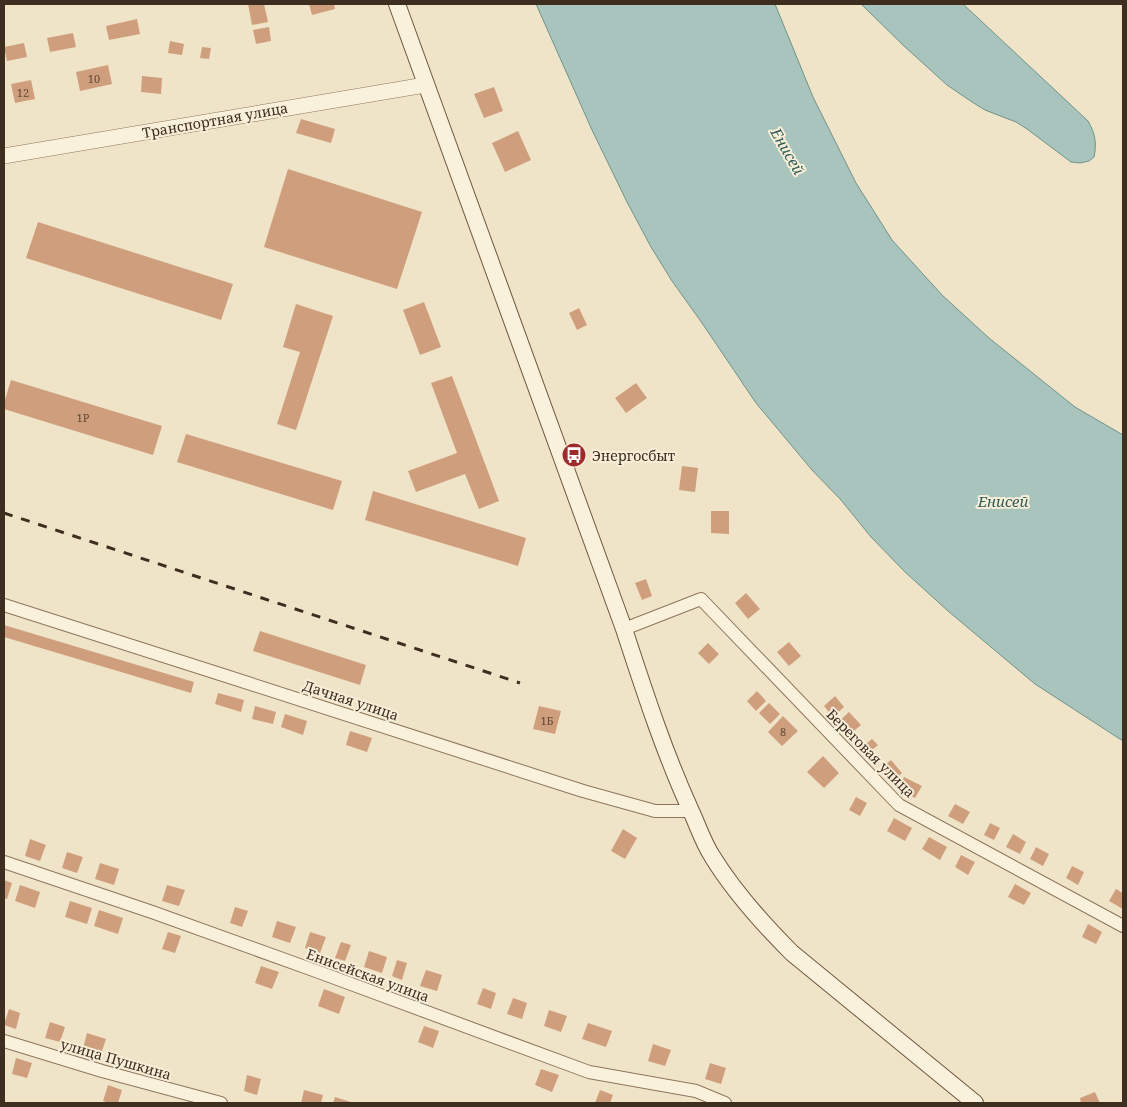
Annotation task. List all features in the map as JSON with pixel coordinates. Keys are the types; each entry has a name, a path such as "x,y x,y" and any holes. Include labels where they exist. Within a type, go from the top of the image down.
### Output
{"main road":[{"path":"396,4 624,629 650,710 680,789 711,855 738,894 770,931 792,952 975,1103"}],"street":[{"name":"Транспортная улица","path":"4,156 425,84"},
{"name":"Береговая улица","path":"624,629 701,600 899,805 1123,926"},
{"name":"Дачная улица","path":"4,606 592,794 655,812 691,811"},
{"name":"Енисейская улица","path":"4,862 152,912 589,1072 696,1091 725,1103"},
{"name":"улица Пушкина","path":"4,1041 102,1071 221,1103"}],"water":[{"name":"Енисей","path":"536,4 775,4 813,97 856,183 892,240 942,295 989,338 1075,407 1123,435 1123,741 1035,684 905,572 871,537 756,403 672,281 651,247 592,130"},
{"path":"861,4 963,4 1088,121 1095,138 1094,157 1089,161 1080,163 1071,162 1016,122 985,110 972,102 947,85"}],"building":[{"path":"248,4 264,4 268,22 252,25"},
{"path":"309,4 334,4 335,9 312,15"},
{"path":"137,19 140,34 109,40 106,26"},
{"path":"269,27 271,41 256,44 253,30"},
{"path":"73,33 76,47 50,52 47,38"},
{"path":"170,41 184,44 182,55 168,53"},
{"path":"24,43 27,57 7,61 4,47"},
{"path":"202,47 211,48 209,59 200,58"},
{"path":"108,65 112,84 80,91 76,72"},
{"path":"142,76 162,78 161,94 141,92"},
{"path":"31,80 35,99 15,103 11,84"},
{"path":"494,87 503,111 484,118 474,94"},
{"path":"301,119 335,129 331,143 296,133"},
{"path":"518,131 531,160 505,172 492,143"},
{"path":"288,169 422,212 397,289 264,247"},
{"path":"38,222 233,284 221,320 26,258"},
{"path":"424,302 441,347 420,355 403,310"},
{"path":"296,304 333,316 296,430 277,424 300,352 283,347"},
{"path":"579,308 587,325 577,330 569,313"},
{"path":"452,376 499,501 479,509 465,474 416,492 408,471 457,453 431,383"},
{"path":"11,380 162,426 153,455 4,409"},
{"path":"636,383 647,398 626,413 615,398"},
{"path":"186,434 342,481 333,510 177,462"},
{"path":"682,466 698,468 695,492 679,490"},
{"path":"373,491 526,538 518,566 365,520"},
{"path":"711,511 729,511 729,534 711,533"},
{"path":"646,579 652,596 642,600 635,583"},
{"path":"746,593 760,609 748,619 735,603"},
{"path":"4,625 194,682 191,693 4,637"},
{"path":"260,631 366,665 360,685 253,651"},
{"path":"789,642 801,656 789,666 777,652"},
{"path":"708,643 719,654 709,664 698,653"},
{"path":"757,691 766,701 756,711 747,701"},
{"path":"218,693 244,700 241,712 215,704"},
{"path":"835,696 844,707 833,717 824,706"},
{"path":"769,703 780,714 770,724 759,713"},
{"path":"255,706 276,712 273,724 252,719"},
{"path":"539,706 561,711 555,734 533,729"},
{"path":"849,712 861,725 849,735 838,722"},
{"path":"285,714 307,721 303,735 281,727"},
{"path":"783,716 798,731 782,746 768,732"},
{"path":"350,731 372,738 367,752 346,745"},
{"path":"872,739 878,745 866,755 861,748"},
{"path":"823,756 839,773 824,788 807,772"},
{"path":"891,760 902,773 891,783 879,770"},
{"path":"904,777 922,786 915,798 898,789"},
{"path":"856,797 867,803 860,816 849,810"},
{"path":"955,804 970,812 963,824 948,816"},
{"path":"894,818 912,828 905,841 887,831"},
{"path":"990,823 1000,828 994,840 984,835"},
{"path":"623,829 637,838 625,859 611,851"},
{"path":"1013,834 1026,842 1020,854 1006,847"},
{"path":"929,837 947,847 940,860 922,849"},
{"path":"30,839 46,845 40,861 25,856"},
{"path":"1036,847 1049,854 1043,866 1030,859"},
{"path":"67,852 83,857 77,873 62,868"},
{"path":"961,855 975,862 968,875 955,867"},
{"path":"100,863 119,869 114,885 95,879"},
{"path":"1072,866 1084,872 1078,885 1066,878"},
{"path":"4,880 12,883 7,899 4,898"},
{"path":"1015,884 1031,893 1024,905 1008,897"},
{"path":"20,885 40,892 35,908 15,901"},
{"path":"167,885 185,890 179,906 162,901"},
{"path":"1116,889 1123,893 1123,909 1109,901"},
{"path":"70,901 92,908 87,924 65,917"},
{"path":"235,907 248,911 242,927 230,923"},
{"path":"99,910 123,918 118,934 94,926"},
{"path":"277,921 296,927 290,943 272,937"},
{"path":"1088,924 1102,932 1096,944 1082,937"},
{"path":"168,932 181,936 175,953 162,949"},
{"path":"310,932 326,937 320,953 305,948"},
{"path":"341,942 351,945 345,961 335,958"},
{"path":"369,951 387,957 382,973 364,967"},
{"path":"397,960 407,963 402,980 392,976"},
{"path":"261,966 279,972 272,989 255,983"},
{"path":"426,970 442,975 437,991 420,986"},
{"path":"483,988 496,993 491,1009 477,1004"},
{"path":"324,989 345,997 339,1014 318,1006"},
{"path":"513,998 527,1003 522,1019 507,1014"},
{"path":"9,1009 20,1013 16,1029 4,1025"},
{"path":"549,1010 567,1016 561,1032 544,1026"},
{"path":"50,1022 65,1027 60,1042 45,1038"},
{"path":"588,1023 612,1031 606,1047 582,1039"},
{"path":"424,1026 439,1031 433,1048 418,1042"},
{"path":"87,1033 106,1039 101,1054 83,1049"},
{"path":"653,1044 671,1050 665,1066 648,1061"},
{"path":"16,1058 32,1063 27,1078 12,1074"},
{"path":"710,1063 726,1068 721,1084 705,1079"},
{"path":"541,1069 559,1075 552,1092 535,1085"},
{"path":"247,1075 261,1079 257,1095 244,1091"},
{"path":"108,1085 122,1090 118,1103 103,1101"},
{"path":"304,1090 323,1095 321,1103 301,1103"},
{"path":"600,1090 613,1095 610,1103 595,1103"},
{"path":"1095,1092 1100,1103 1081,1103 1080,1098"},
{"path":"335,1097 351,1102 351,1103 333,1103"}],"railway":[{"path":"4,513 520,683"}],"place":[{"name":"Энергосбыт","path":"574,455"}]}
